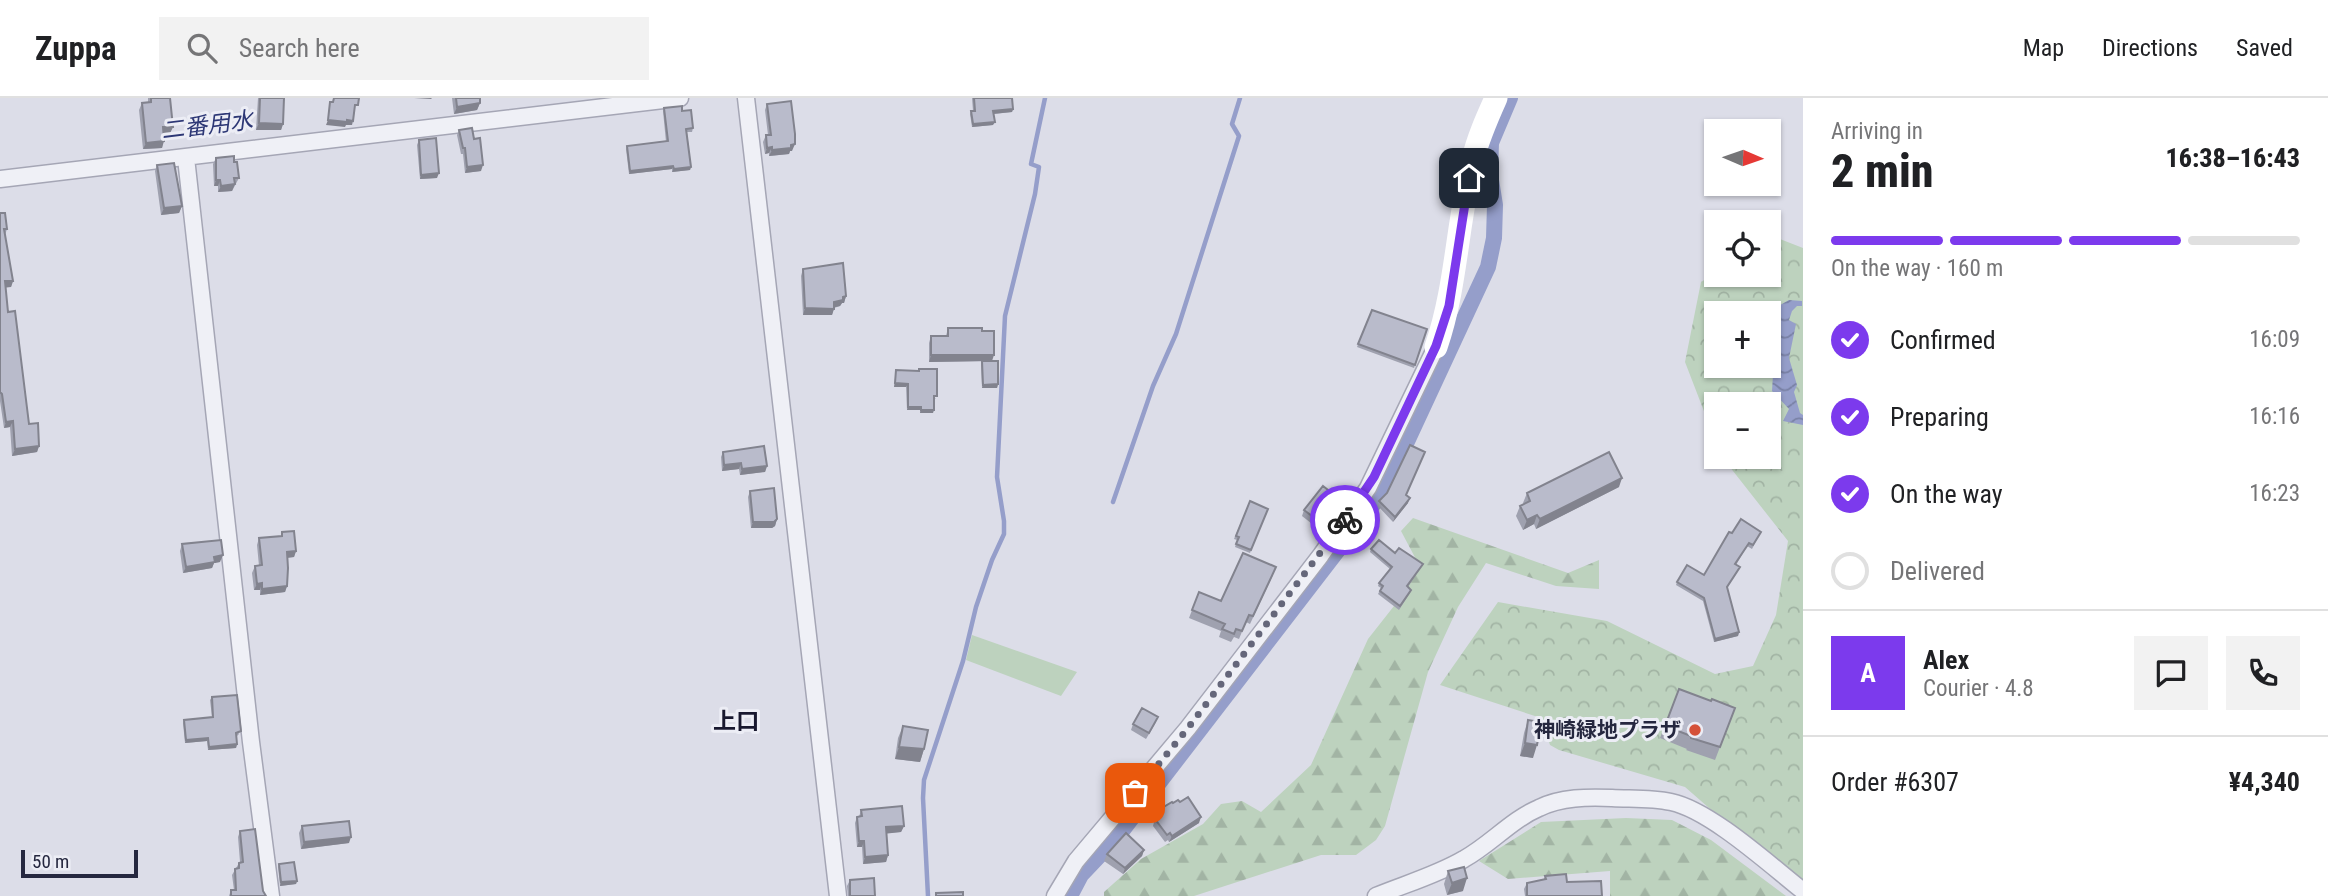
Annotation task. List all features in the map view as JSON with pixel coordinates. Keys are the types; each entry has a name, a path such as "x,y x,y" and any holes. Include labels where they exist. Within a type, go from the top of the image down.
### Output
{"street":[{"path":"0,179 680,98"},
{"path":"746,98 838,896"},
{"path":"1055,896 1076,861 1188,728 1321,555 1374,477 1436,346 1449,306 1473,159 1496,98"},
{"path":"186,158 251,742 271,896"},
{"path":"1376,896 1467,858 1542,806 1587,797 1654,800 1687,807 1725,830 1803,891"}],"green space":[{"path":"1781,239 1803,248 1803,890 1685,787 1559,750 1550,745 1541,718 1440,685 1498,602 1607,621 1715,674 1753,666 1776,615 1788,541 1731,469 1781,469 1781,392 1704,392 1704,411 1685,362 1701,282 1704,280 1704,287 1781,287"},
{"path":"1413,518 1568,573 1599,560 1599,589 1556,586 1486,563 1458,607 1428,672 1385,826 1376,840 1356,855 1321,855 1194,896 1104,896 1104,892 1141,859 1203,824 1221,804 1242,801 1261,812 1311,765 1368,639 1405,592 1419,565 1401,531"},
{"path":"972,635 1077,672 1061,696 966,660"},
{"path":"1626,818 1672,820 1711,840 1786,896 1610,896 1610,871 1508,879 1479,861 1541,822"}],"water":[{"path":"1789,300 1802,301 1802,306 1797,306 1792,311 1789,320 1796,324 1789,358 1797,385 1794,392 1803,415 1803,425 1783,421 1789,409 1781,401 1781,392 1772,391 1773,378 1781,378 1781,305"}],"building":[{"path":"151,98 170,98 173,127 163,127 164,141 146,143 142,103 151,102"},
{"path":"260,98 284,98 283,124 259,123"},
{"path":"334,98 359,98 358,105 355,105 353,121 328,120 330,102 333,102"},
{"path":"456,98 480,98 480,103 457,107"},
{"path":"974,98 1012,98 1013,109 993,111 995,122 973,124 971,111 975,111"},
{"path":"791,101 795,144 791,145 791,148 767,148 766,135 771,135 767,104"},
{"path":"682,106 682,111 691,110 693,128 686,129 691,167 674,169 673,166 630,171 627,146 668,141 664,108"},
{"path":"472,128 474,139 480,138 483,165 467,167 459,130"},
{"path":"436,138 439,173 421,175 419,140"},
{"path":"234,156 239,178 234,178 235,184 221,186 220,180 216,180 216,158"},
{"path":"174,163 182,206 164,208 157,165"},
{"path":"0,213 5,213 7,229 4,229 13,281 5,281 8,312 15,311 29,424 38,423 39,446 15,449 13,421 6,422 0,392"},
{"path":"843,263 846,296 843,300 834,302 834,309 805,308 803,269"},
{"path":"1372,310 1427,329 1415,365 1358,344"},
{"path":"948,328 982,328 982,331 994,331 994,355 931,355 931,336 948,336"},
{"path":"982,361 998,361 998,384 983,385"},
{"path":"937,369 934,410 908,407 908,384 895,383 896,370"},
{"path":"1410,445 1425,452 1406,495 1410,498 1395,517 1379,501 1387,493"},
{"path":"764,446 767,466 742,469 741,463 724,465 723,452"},
{"path":"1609,452 1622,478 1540,519 1537,515 1527,520 1520,506 1530,501 1527,493"},
{"path":"1323,486 1342,501 1324,525 1304,510"},
{"path":"774,488 777,519 774,522 753,522 750,491"},
{"path":"1250,501 1268,509 1251,550 1236,544 1239,537 1236,536"},
{"path":"1741,519 1761,532 1753,545 1749,543 1735,564 1740,567 1727,587 1739,632 1715,639 1704,598 1677,582 1687,565 1704,575 1729,532 1732,533"},
{"path":"294,531 296,551 287,552 287,586 262,589 262,583 257,584 255,566 262,565 259,538 282,536 282,532"},
{"path":"221,540 223,555 214,557 215,562 186,567 182,544"},
{"path":"1379,540 1395,553 1399,548 1423,564 1407,586 1411,590 1400,606 1380,591 1383,586 1379,583 1392,567 1371,549"},
{"path":"1243,553 1276,567 1253,616 1249,615 1242,631 1236,629 1234,634 1222,629 1225,624 1192,610 1199,592 1221,601"},
{"name":"神崎緑地プラザ","path":"1679,689 1735,708 1720,747 1665,726"},
{"path":"237,695 241,731 236,733 237,744 209,747 208,738 186,740 184,720 213,717 212,697"},
{"path":"1142,708 1158,717 1149,733 1133,724"},
{"path":"1528,720 1541,722 1537,745 1525,743"},
{"path":"903,726 928,730 924,749 899,747"},
{"path":"1188,797 1201,817 1172,836 1170,833 1167,835 1155,819 1159,817 1157,811"},
{"path":"902,806 904,826 886,827 888,855 865,857 864,841 859,841 857,817 862,816 861,810"},
{"path":"349,821 351,837 304,842 302,826"},
{"path":"255,829 263,891 266,896 231,896 231,890 236,890 235,869 243,862 240,831"},
{"path":"1126,833 1144,850 1125,868 1107,854"},
{"path":"294,862 297,881 281,882 279,864"},
{"path":"1464,867 1467,878 1452,883 1448,871"},
{"path":"1566,874 1567,882 1601,881 1602,896 1527,896 1527,883 1546,879 1545,876"},
{"path":"874,878 875,896 850,896 850,880"},
{"path":"963,892 963,896 936,896 936,893"}],"waterway":[{"path":"928,896 924,780 963,661 976,607 1004,534 997,477 1005,316 1035,194 1039,167 1031,164 1045,98"},
{"path":"1113,502 1153,386 1176,334 1239,136 1232,124 1240,98"},
{"path":"1070,896 1081,875 1118,836 1385,489 1488,267 1494,238 1495,205 1490,174 1491,143 1510,98"}],"way so far":[{"path":"1135,793 1188,728 1345,520"}],"place":[{"name":"神崎緑地プラザ","path":"1695,730"}],"district":[{"name":"上口","path":"736,721"}],"route":[{"path":"1345,520 1374,477 1436,346 1449,306 1469,178"}],"water label":[{"name":"二番用水","path":"207,125"}]}
